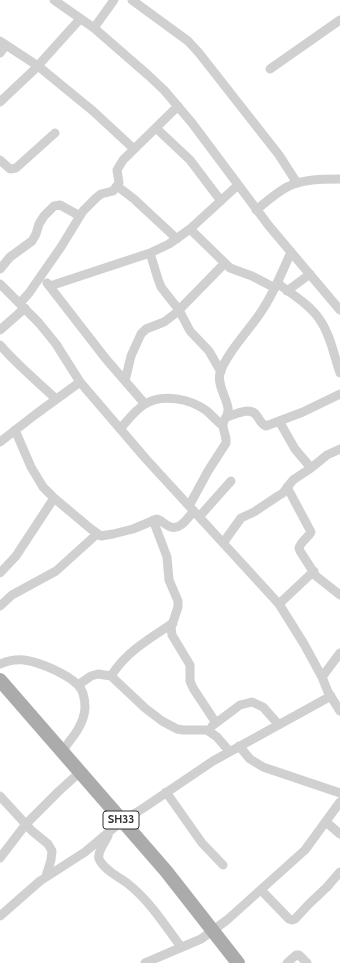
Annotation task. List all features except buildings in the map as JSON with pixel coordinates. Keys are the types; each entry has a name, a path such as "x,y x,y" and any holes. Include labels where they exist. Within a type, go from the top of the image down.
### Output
{"main road":[{"name":"SH33","path":"0,680 80,772 117,826 166,871 238,963"}],"street":[{"path":"54,0 94,28 148,75 178,106 192,122 256,210 340,310"},
{"path":"132,0 188,41 199,53 279,155 297,183"},
{"path":"94,28 110,1"},
{"path":"0,102 38,66 80,19"},
{"path":"270,69 340,20"},
{"path":"0,54 3,43 38,66 93,111 134,149"},
{"path":"0,330 23,306 80,216 96,198 101,194 113,191 120,183 117,170 119,165 178,106"},
{"path":"156,128 190,160 221,201"},
{"path":"0,160 10,169 16,168 55,133"},
{"path":"256,210 284,189 297,183 315,180 340,179"},
{"path":"50,286 150,253 176,239 190,229 238,185"},
{"path":"117,186 134,199 176,239"},
{"path":"0,269 10,257 32,241 39,224 54,206 60,205 80,216"},
{"path":"190,229 224,264 234,270 287,291 312,311 320,319 330,341 340,373"},
{"path":"223,426 227,417 228,408 220,383 221,372 227,359 262,310 276,286 291,252"},
{"path":"150,253 165,293 179,310 190,331 209,351 221,372"},
{"path":"125,381 131,356 141,334 146,329 164,322 179,310 224,264"},
{"path":"287,291 310,274"},
{"path":"41,276 106,360 145,404"},
{"path":"0,284 23,306 56,344 80,382 120,428 279,604 304,644 340,711"},
{"path":"0,345 18,365 56,399"},
{"path":"0,442 80,382"},
{"path":"227,417 252,411 266,426 340,394"},
{"path":"120,428 145,404 157,399 172,398 200,407 223,426 227,439 226,443 208,471 194,511"},
{"path":"279,421 295,449 311,468"},
{"path":"15,430 37,478 54,498 101,536 133,529 157,519 171,527 180,526 194,511 231,481"},
{"path":"223,543 241,518 283,493 293,480 321,459 340,449"},
{"path":"287,487 311,532 310,535 300,544 299,548 321,580 340,596"},
{"path":"0,573 16,556 54,498"},
{"path":"153,520 167,557 169,580 178,601 178,607 171,628 172,635 190,665 190,681 193,688 216,723"},
{"path":"0,606 12,595 56,571 97,534"},
{"path":"279,604 314,571"},
{"path":"111,676 118,665 130,652 173,623"},
{"path":"322,677 340,652"},
{"path":"0,664 13,660 32,662 44,666 68,678 78,685 82,692 85,709 82,720 76,732 62,751"},
{"path":"78,685 91,676 98,674 111,676 145,708 171,726 183,730 207,730 217,737 229,751"},
{"path":"0,916 46,876 61,868 93,846 117,826 213,760 331,696"},
{"path":"207,730 240,705 252,702 263,707 279,725"},
{"path":"239,746 250,759 263,767 340,793"},
{"path":"0,858 26,824 58,791 80,772"},
{"path":"166,792 202,843 223,865"},
{"path":"0,796 26,824 48,844 52,851 46,876"},
{"path":"145,963 200,939 214,931 228,920 305,850 340,802"},
{"path":"326,822 340,834"},
{"path":"117,826 101,850 99,859 108,869 128,884 144,900 181,947"},
{"path":"261,890 288,918 292,920 295,919 340,872"},
{"path":"287,963 296,955 299,955 307,963"}]}
